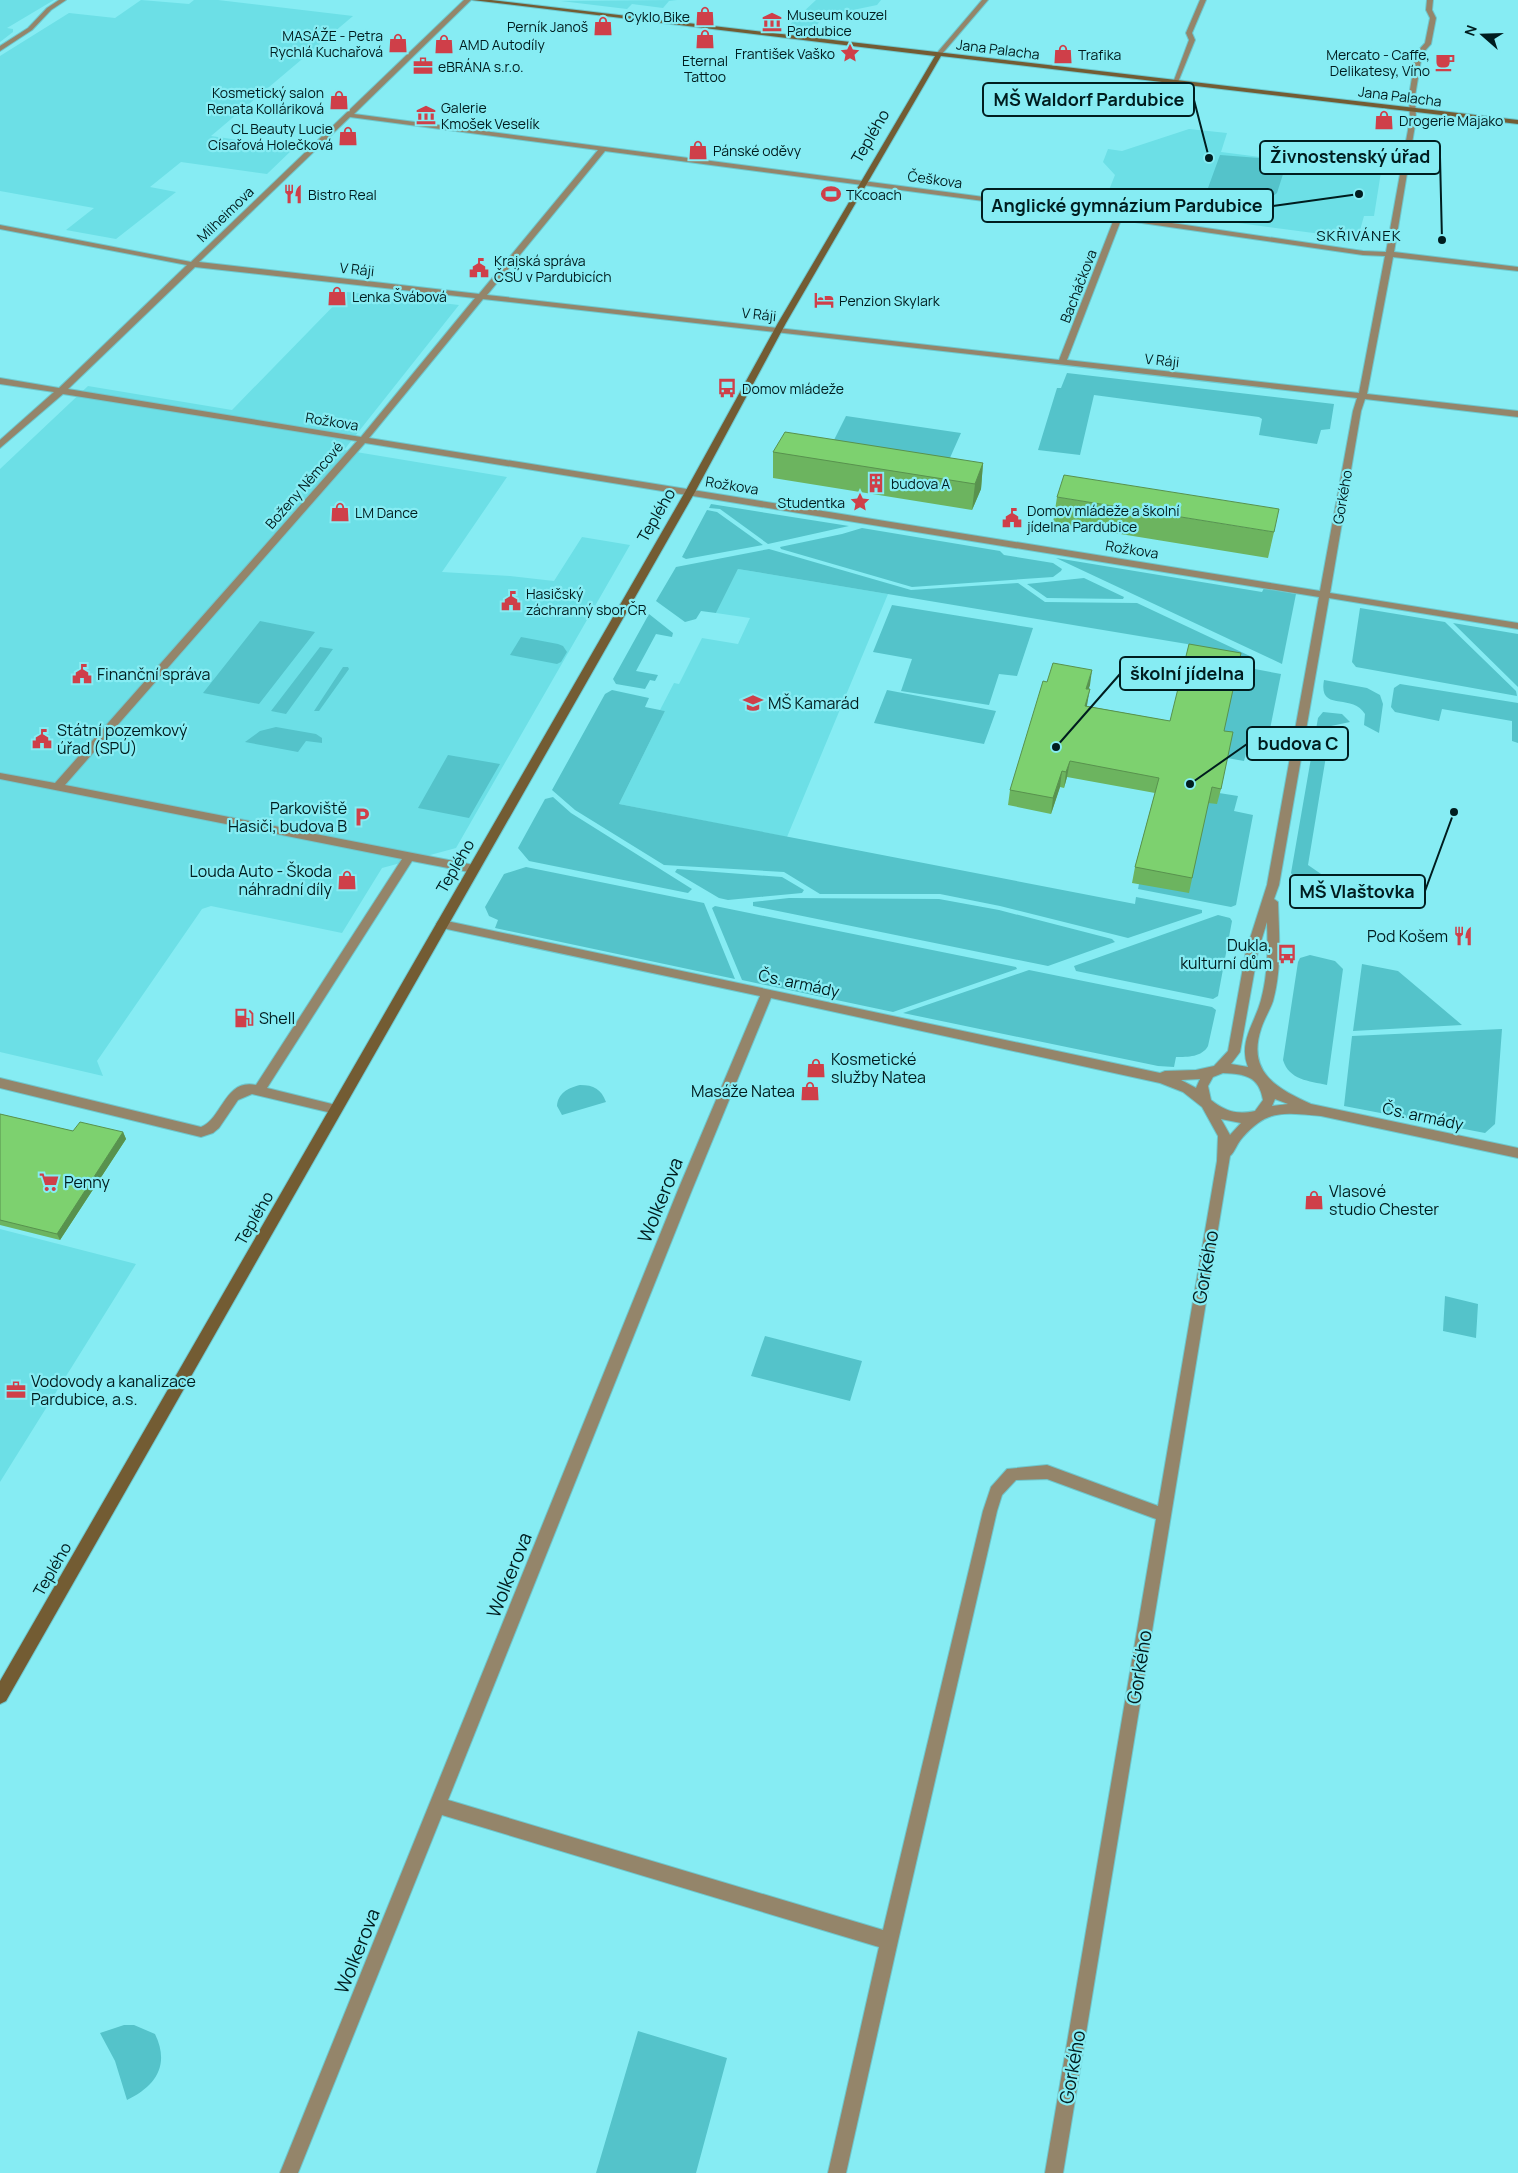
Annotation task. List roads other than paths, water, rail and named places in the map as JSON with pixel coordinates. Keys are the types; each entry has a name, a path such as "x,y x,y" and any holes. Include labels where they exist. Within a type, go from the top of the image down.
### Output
{"main road":[{"name":"Jana Palacha","path":"475,0 1518,122"},
{"name":"Teplého","path":"0,1696 690,492 778,330 939,54"}],"street":[{"path":"0,49 30,29 49,9 63,0"},
{"name":"Milheimova","path":"0,445 61,391 468,0"},
{"path":"939,54 985,0"},
{"path":"1175,82 1192,40 1190,32 1203,0"},
{"name":"Gorkého","path":"1223,1161 1233,1137 1267,1106 1269,1100 1267,1087 1252,1065 1250,1050 1255,1029 1267,1001 1274,956 1271,927 1273,885 1324,594 1390,254 1413,119 1412,96 1420,53 1428,44 1433,18 1429,10 1430,0"},
{"name":"Češkova","path":"348,115 864,182 1353,252 1390,254 1518,268"},
{"name":"Boženy Němcové","path":"58,788 364,440 603,149"},
{"name":"Bacháčkova","path":"1062,362 1118,218"},
{"name":"V Ráji","path":"0,228 192,264 1518,414"},
{"name":"Rožkova","path":"0,381 1518,626"},
{"path":"0,776 474,869"},
{"path":"259,1091 409,856"},
{"name":"Gorkého","path":"1054,2173 1223,1161 1224,1136 1209,1105 1204,1099 1202,1086 1209,1074 1230,1057 1235,1047 1252,951 1273,885"},
{"name":"Čs. armády","path":"442,924 1150,1075 1178,1084 1209,1105 1232,1117 1249,1118 1285,1109 1321,1111"},
{"name":"Wolkerova","path":"289,2173 685,1190 767,993"},
{"name":"Čs. armády","path":"1150,1075 1196,1075 1215,1070 1241,1069 1290,1101 1321,1111 1518,1153"},
{"path":"0,1083 201,1132 212,1127 230,1099 238,1091 252,1089 336,1109"},
{"path":"837,2173 889,1941 996,1492 1012,1474 1047,1472 1164,1515"},
{"path":"437,1805 889,1941"}],"place":[{"name":"Cyklo Bike","path":"705,16"},
{"name":"Museum kouzel Pardubice","path":"772,22"},
{"name":"Perník Janoš","path":"603,26"},
{"name":"Eternal Tattoo","path":"705,39"},
{"name":"MASÁŽE - Petra Rychlá Kuchařová","path":"398,43"},
{"name":"AMD Autodíly","path":"444,44"},
{"name":"František Vaško","path":"850,53"},
{"name":"Trafika","path":"1063,54"},
{"name":"Mercato - Caffe, Delikatesy, Víno","path":"1445,62"},
{"name":"eBRÁNA s.r.o.","path":"423,66"},
{"name":"Kosmetický salon Renata Kolláriková","path":"339,100"},
{"name":"Galerie Kmošek Veselík","path":"426,115"},
{"name":"Drogerie Majako","path":"1384,120"},
{"name":"CL Beauty Lucie Císařová Holečková","path":"348,136"},
{"name":"Pánské oděvy","path":"698,150"},
{"name":"MŠ Waldorf Pardubice","path":"1209,158"},
{"name":"Bistro Real","path":"293,194"},
{"name":"TKcoach","path":"831,194"},
{"name":"Anglické gymnázium Pardubice","path":"1359,194"},
{"name":"Živnostenský úřad","path":"1442,240"},
{"name":"Krajská správa ČSÚ v Pardubicích","path":"479,268"},
{"name":"Lenka Švábová","path":"337,296"},
{"name":"Penzion Skylark","path":"824,300"},
{"name":"Domov mládeže","path":"727,388"},
{"name":"budova A","path":"876,483"},
{"name":"Studentka","path":"860,502"},
{"name":"LM Dance","path":"340,512"},
{"name":"Domov mládeže a školní jídelna Pardubice","path":"1012,518"},
{"name":"Hasičský záchranný sbor ČR","path":"511,601"},
{"name":"Finanční správa","path":"82,674"},
{"name":"MŠ Kamarád","path":"753,703"},
{"name":"Státní pozemkový úřad (SPÚ)","path":"42,739"},
{"name":"školní jídelna","path":"1056,747"},
{"name":"budova C","path":"1190,784"},
{"name":"MŠ Vlaštovka","path":"1454,812"},
{"name":"Parkoviště Hasiči, budova B","path":"362,817"},
{"name":"Louda Auto - Škoda náhradní díly","path":"347,880"},
{"name":"Pod Košem","path":"1463,936"},
{"name":"Dukla, kulturní dům","path":"1287,954"},
{"name":"Shell","path":"244,1018"},
{"name":"Kosmetické služby Natea","path":"816,1068"},
{"name":"Masáže Natea","path":"810,1091"},
{"name":"Penny","path":"49,1182"},
{"name":"Vlasové studio Chester","path":"1314,1200"},
{"name":"Vodovody a kanalizace Pardubice, a.s.","path":"16,1390"}],"district":[{"name":"SKŘIVÁNEK","path":"1359,235"}]}
